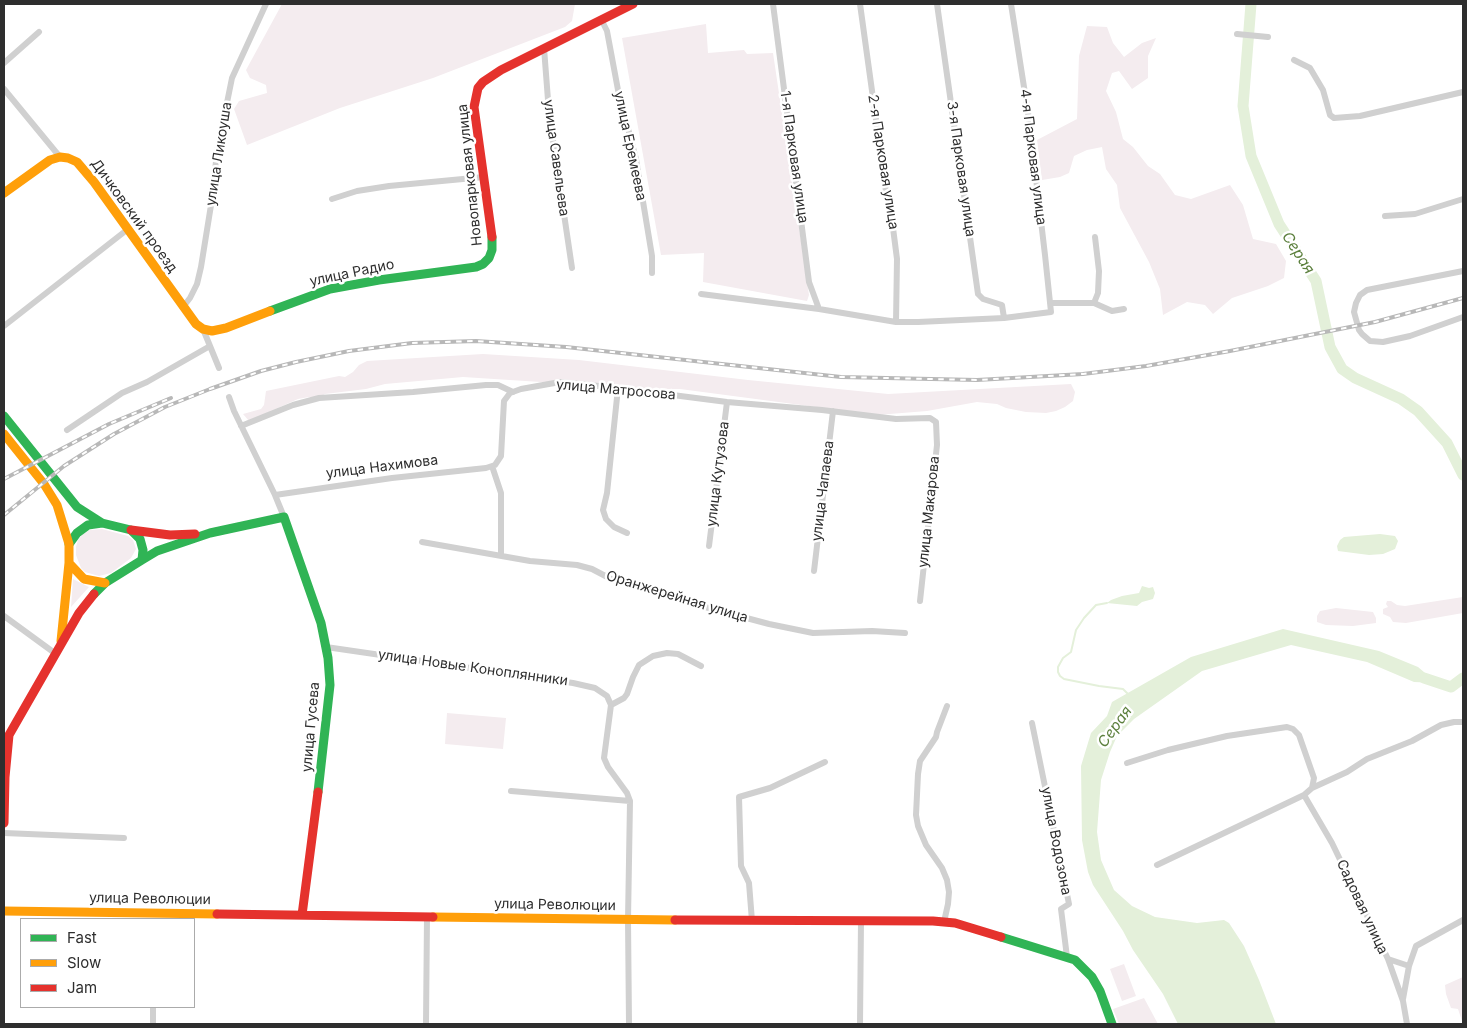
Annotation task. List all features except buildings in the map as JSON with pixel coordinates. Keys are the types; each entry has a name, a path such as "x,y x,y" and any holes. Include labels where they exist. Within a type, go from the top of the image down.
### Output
{"main road":[{"path":"544,48 633,4"},
{"name":"Новопарковая улица","path":"489,258 492,250 492,234 474,99 478,88 489,77 544,48"},
{"name":"Дичковский проезд","path":"60,157 68,158 83,168 199,327"},
{"path":"4,193 40,165 60,157"},
{"name":"улица Радио","path":"199,327 212,331 226,328 330,289 379,280 476,267 483,264 489,258"},
{"path":"4,416 76,507 102,524"},
{"path":"4,434 44,484 57,505 69,544 69,563 58,650"},
{"path":"4,823 7,734 78,613 91,597 106,583 157,550 210,533 284,517"},
{"name":"улица Гусева","path":"284,517 321,623 326,647 330,685 330,706 302,915"},
{"path":"69,544 77,533 88,525 102,524 170,535 210,533"},
{"path":"131,530 140,539 143,550 142,560"},
{"path":"69,563 84,579 106,583"},
{"name":"улица Революции","path":"4,911 153,916 302,915 944,922 1074,960 1092,977 1100,991 1112,1024"}],"street":[{"name":"улица Ликоуша","path":"183,307 193,291 201,267 212,199 217,152 232,78 266,4"},
{"name":"1-я Парковая улица","path":"773,4 810,282 819,309"},
{"name":"2-я Парковая улица","path":"860,4 897,259 896,322"},
{"name":"3-я Парковая улица","path":"937,4 978,294 983,299 1002,305 1004,318"},
{"name":"4-я Парковая улица","path":"1004,318 1051,312 1029,119 1011,4"},
{"name":"улица Еремеева","path":"602,19 607,31 618,90 636,159 652,256 652,274"},
{"path":"4,63 38,32"},
{"path":"1237,34 1268,38"},
{"name":"улица Савельева","path":"544,48 549,112 572,268"},
{"path":"1294,60 1310,68 1322,90 1330,115 1334,118 1360,116 1463,92"},
{"name":"Дичковский проезд","path":"4,89 60,157"},
{"path":"332,199 356,191 389,186 484,177"},
{"path":"1385,216 1415,214 1463,198"},
{"path":"4,326 128,230"},
{"path":"1094,303 1098,293 1099,271 1095,237"},
{"path":"1463,271 1367,290 1360,295 1354,312 1362,334 1370,340 1383,342 1410,336 1463,317"},
{"path":"701,294 819,309 896,322 1004,318"},
{"path":"1050,303 1094,303 1112,311 1124,309"},
{"path":"199,327 210,346 219,368"},
{"path":"67,430 122,393 147,382 210,346"},
{"name":"улица Матросова","path":"242,426 293,405 319,398 486,385 498,386 513,392 560,382 727,402 833,411 896,419 930,418 936,422"},
{"path":"618,388 607,493 603,510 606,519 614,527 627,533"},
{"path":"501,556 501,493 492,466 501,456 504,401 513,392"},
{"path":"229,397 284,517"},
{"name":"улица Кутузова","path":"709,546 727,402"},
{"name":"улица Чапаева","path":"814,571 833,411"},
{"name":"улица Макарова","path":"920,601 937,445 936,422"},
{"name":"улица Нахимова","path":"276,496 392,478 492,466"},
{"name":"Оранжерейная улица","path":"422,542 530,561 577,565 592,569 613,580 660,591 690,603 769,624 813,633 872,631 905,633"},
{"path":"4,616 58,650"},
{"name":"улица Новые Коноплянники","path":"326,647 573,683 595,688 607,696 611,705"},
{"path":"629,1024 630,801 627,793 604,758 611,705 624,698 639,665 653,656 667,653 678,654 701,666"},
{"path":"944,922 949,892 947,880 942,868 926,844 918,826 916,815 920,761 936,737 947,706"},
{"path":"1158,865 1304,795 1312,788 1347,772 1367,759 1412,741 1441,726 1454,722 1463,722"},
{"name":"улица Водозона","path":"1032,723 1069,904 1061,909 1068,957"},
{"path":"1127,763 1168,750 1218,738 1287,727 1293,729 1299,735 1314,778 1312,788"},
{"path":"752,921 749,883 741,866 739,797 770,788 826,762"},
{"path":"511,791 630,801"},
{"name":"Садовая улица","path":"1304,795 1332,843 1388,960 1403,1001 1407,1024"},
{"path":"4,833 124,838"},
{"path":"426,917 426,1024"},
{"path":"1403,1001 1409,966 1416,946 1463,920"},
{"path":"860,1024 861,922"},
{"path":"1388,960 1409,966"},
{"path":"153,1008 153,1024"}],"shaded area":[{"path":"282,4 575,4 572,21 565,27 433,78 340,108 247,145 234,109 239,101 267,93 266,85 250,78 246,70"},
{"path":"706,24 708,53 744,50 747,54 773,53 809,295 807,301 703,282 704,253 661,255 622,38"},
{"path":"1087,26 1107,27 1113,43 1124,57 1142,43 1156,38 1148,56 1148,78 1132,89 1119,71 1112,73 1106,91 1116,112 1123,139 1133,147 1148,166 1160,174 1175,195 1191,199 1230,185 1243,205 1253,239 1276,244 1286,261 1284,278 1268,286 1232,298 1213,314 1205,305 1187,302 1163,315 1160,289 1149,262 1120,208 1117,185 1106,169 1102,147 1087,150 1074,156 1069,173 1060,177 1042,180 1037,140 1077,119 1079,56"},
{"path":"483,354 579,360 888,394 1071,384 1075,392 1073,401 1065,407 1046,413 1026,412 997,404 977,402 927,411 877,415 680,389 650,389 463,377 385,384 366,389 325,394 319,398 298,399 249,421 243,414 261,409 264,405 266,391 339,376 345,377 367,361"},
{"path":"102,529 128,536 133,540 136,549 131,558 111,573 99,576 85,572 81,568 76,555 76,547 78,540 83,534 90,530"},
{"path":"73,579 89,587 71,607"},
{"path":"1463,597 1463,613 1406,623 1393,622 1390,617 1383,614 1383,609 1388,607 1387,601 1405,606"},
{"path":"1336,608 1373,612 1376,623 1353,626 1326,625 1317,622 1317,616 1320,611"},
{"path":"447,713 506,718 503,749 445,744"},
{"path":"1124,964 1136,996 1122,1001 1110,969"},
{"path":"1463,977 1463,1024 1458,1009 1451,1008 1445,985"},
{"path":"1144,998 1158,1024 1119,1024 1113,1009"}],"water":[{"path":"1380,534 1395,536 1398,541 1395,549 1383,554 1369,555 1338,551 1337,546 1344,537"},
{"path":"1142,586 1153,587 1155,593 1153,599 1142,602 1137,606 1107,603 1122,596 1139,593"},
{"path":"1283,629 1379,651 1418,667 1437,683 1414,682 1367,662 1291,645 1202,671 1134,719 1117,736 1101,780 1097,832 1101,860 1114,890 1132,906 1155,917 1197,923 1224,920 1229,923 1244,946 1276,1024 1178,1024 1163,994 1093,885 1088,872 1082,840 1081,766 1091,733 1107,716 1112,702 1191,657"}],"waterway":[{"name":"Серая","path":"1251,4 1243,106 1251,156 1279,224 1316,281 1330,347 1342,369 1355,378 1401,399 1418,411 1447,443 1463,475"},
{"path":"1107,603 1096,605 1084,618 1076,630 1071,652 1063,658 1058,667 1058,672 1064,679 1123,689 1128,694"},
{"name":"Серая","path":"1424,678 1451,687 1463,678"}],"railway":[{"path":"4,515 64,466 114,434 165,407 261,371 349,351 412,343 476,341 566,347 841,377 977,380 1083,374 1146,366 1375,322 1463,298"},
{"path":"4,479 109,424 171,398"}],"traffic: fast":[{"path":"270,311 330,289 379,280 476,267 483,264 489,258 492,250 492,237"},
{"path":"4,416 77,507 102,523"},
{"path":"142,560 157,551 210,533 284,517 321,623 328,658 330,685 318,792"},
{"path":"69,544 77,533 88,525 102,523 131,530 140,539 143,550 142,560 105,583 94,594"},
{"path":"1001,937 1075,960 1092,977 1100,991 1112,1024"}],"traffic: slow":[{"path":"4,193 50,160 60,157 68,158 77,162 94,182 196,324 203,329 212,331 226,328 270,311"},
{"path":"4,434 44,484 57,505 69,544 69,563 61,641"},
{"path":"69,563 84,579 105,583"},
{"path":"4,911 217,914"},
{"path":"433,917 675,920"}],"traffic: jam":[{"path":"492,237 474,107 478,88 483,82 501,70 633,4"},
{"path":"131,530 170,535 195,534"},
{"path":"4,823 5,777 9,735 79,613 94,594"},
{"path":"302,915 318,792"},
{"path":"217,914 433,917"},
{"path":"675,920 933,921 955,923 1001,937"}]}
